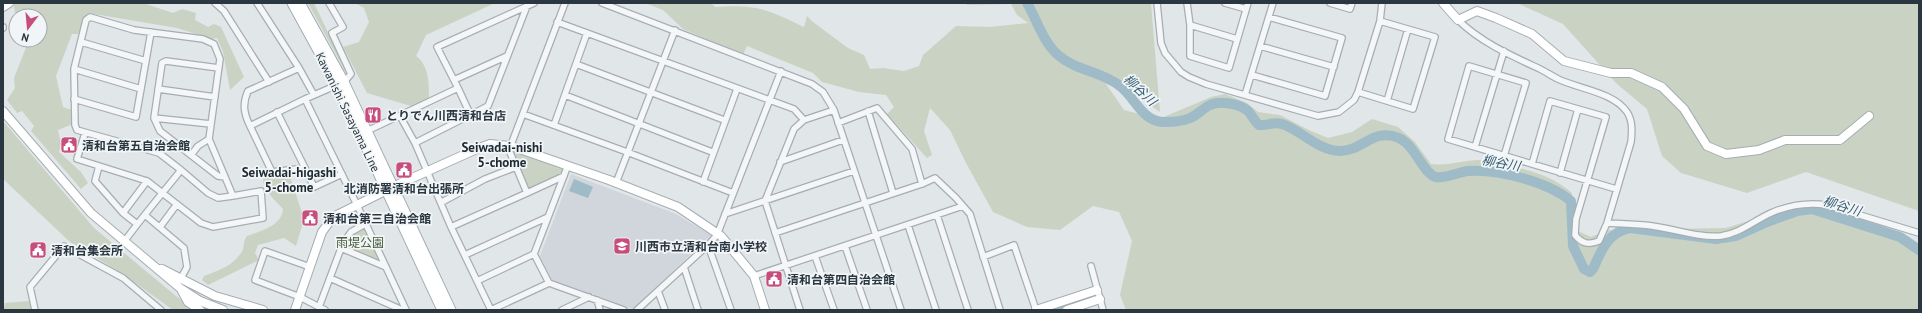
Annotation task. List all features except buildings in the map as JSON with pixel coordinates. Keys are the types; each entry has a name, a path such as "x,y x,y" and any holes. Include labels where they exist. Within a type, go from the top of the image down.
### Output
{"main road":[{"name":"Kawanishi Sasayama Line","path":"292,3 367,131 442,310"},
{"name":"Kawanishi Sasayama Line","path":"300,3 451,310"}],"street":[{"path":"3,7 9,3"},
{"path":"257,3 299,68 314,95"},
{"path":"250,126 277,112 340,84 351,74 332,33 343,27 329,3"},
{"path":"470,114 437,47 534,3"},
{"path":"527,193 509,150 565,3"},
{"path":"602,3 780,71 812,84 823,92 834,110 901,310"},
{"path":"1157,3 1161,43 1165,53 1180,72 1206,84 1318,116 1339,112 1349,105 1358,92 1380,21 1382,3"},
{"path":"1187,3 1190,25 1190,56 1229,68 1248,3"},
{"path":"1225,3 1246,9"},
{"path":"1245,95 1273,3"},
{"path":"1330,3 1350,9 1352,3"},
{"path":"1443,3 1471,33 1559,79 1605,96 1618,103 1627,112 1632,130 1631,142 1607,223 1599,241 1593,243 1579,240 1575,235 1576,219 1606,117 1550,102 1532,164"},
{"path":"218,4 269,82"},
{"path":"415,143 488,106 527,6"},
{"path":"1458,20 1477,12 1496,18 1532,34 1564,61 1611,73 1631,73 1662,87 1684,109 1707,146 1726,154 1759,150 1784,140 1840,140 1869,116"},
{"path":"85,133 77,160 147,181 201,224 213,227 263,218 261,191 233,196 218,198 208,193 181,170 158,154 85,133 77,130 75,125 74,69 86,20 90,17 134,30 203,38 214,44 220,59 209,139 233,196"},
{"path":"1252,75 1325,96 1334,67 1342,38 1269,17"},
{"path":"1358,92 1413,109 1435,37 1380,21"},
{"path":"557,22 662,62 794,109 804,120"},
{"path":"1190,25 1238,39"},
{"path":"1386,100 1408,29"},
{"path":"616,183 638,123 652,93 674,30"},
{"path":"74,99 136,117 151,32"},
{"path":"554,125 588,33"},
{"path":"81,42 146,61"},
{"path":"1260,46 1334,67"},
{"path":"1475,147 1504,51"},
{"path":"454,80 507,56"},
{"path":"219,68 166,61 162,63 154,118 160,131 218,176 225,177"},
{"path":"576,64 724,120"},
{"path":"1504,156 1526,83 1469,66 1448,139 1504,156 1532,164 1560,173 1616,189"},
{"path":"299,68 248,91 245,98 244,115 272,172 305,168"},
{"path":"74,69 129,87 141,89"},
{"path":"637,310 717,235 780,71"},
{"path":"367,131 458,88"},
{"path":"158,89 215,96"},
{"path":"703,182 712,152 736,89"},
{"path":"565,95 712,152"},
{"path":"305,99 406,310"},
{"path":"838,122 877,108 912,149 922,184"},
{"path":"1560,173 1578,109"},
{"path":"800,310 774,233 765,201 794,129 804,120 834,110"},
{"path":"3,111 92,213 124,242 180,288 200,301 223,310"},
{"path":"868,111 893,193"},
{"path":"277,112 314,187 342,174"},
{"path":"523,114 734,193"},
{"path":"400,116 415,143 442,202 451,226 491,310 549,283 589,296 624,310"},
{"path":"154,118 211,124"},
{"path":"191,155 198,146 209,139"},
{"path":"780,162 843,140"},
{"path":"295,310 322,232 333,217 390,188 490,144 511,146 568,165 678,207 717,235 721,236 754,276 765,310"},
{"path":"478,281 534,254 568,165"},
{"path":"99,166 95,181 123,213 137,224"},
{"path":"442,202 485,179 516,167"},
{"path":"124,242 181,170"},
{"path":"725,214 854,171"},
{"path":"451,226 564,176"},
{"path":"774,233 922,184 935,178 970,214 1000,310"},
{"path":"123,213 147,181"},
{"path":"1607,223 1652,226 1692,234 1720,236 1736,233 1777,211 1803,203 1812,203 1827,205 1919,233"},
{"path":"160,227 177,204"},
{"path":"754,276 963,206"},
{"path":"145,215 184,248 187,267 180,278"},
{"path":"937,215 968,310"},
{"path":"465,255 548,217"},
{"path":"319,307 341,248 351,232 365,224"},
{"path":"908,225 936,310"},
{"path":"708,245 730,310"},
{"path":"983,257 1014,245 1036,310 1097,290"},
{"path":"35,310 30,287 64,246 123,278 160,310"},
{"path":"845,246 867,310"},
{"path":"341,248 386,267"},
{"path":"310,268 265,251 255,280 300,297 325,310"},
{"path":"534,254 549,283"},
{"path":"815,256 834,310"},
{"path":"148,263 215,296 263,310"},
{"path":"1091,266 1103,310"},
{"path":"684,267 698,310"},
{"path":"330,278 402,310"},
{"path":"180,288 188,302 200,310"},
{"path":"658,291 665,310"},
{"path":"565,309 589,296"},
{"path":"1068,310 1100,299"},
{"path":"597,300 600,310"}],"shaded area":[{"name":"川西市立清和台南小学校","path":"571,174 676,214 711,235 633,309 552,280 540,256"}],"green space":[{"path":"13,3 143,3 173,13 182,9 196,13 195,20 208,27 214,24 221,27 244,77 230,90 223,52 217,38 212,39 177,28 88,13 78,34 72,34 56,76 63,107 72,110 73,124 58,130 61,144 59,152 81,172 88,183 81,189 31,131 34,126 22,111 17,113 7,100 15,88 14,78 26,48 48,48 48,8 14,8"},
{"path":"308,3 314,3 346,70 345,71"},
{"path":"355,3 495,3 426,35 416,56 424,64 426,70 429,99 411,106 367,93 343,47 359,42 369,22 364,8"},
{"path":"645,3 711,3 715,7 751,7 770,12 804,27 807,16 848,48 864,55 870,69 883,68 904,71 919,66 923,55 956,26 990,27 1028,23 1017,15 1011,4 967,5 965,3 1151,3 1160,112 1095,68 1124,110 1159,119 1211,97 1225,94 1247,103 1258,112 1280,115 1328,138 1352,132 1372,119 1398,127 1415,142 1431,164 1482,160 1546,176 1564,186 1572,193 1571,221 1580,232 1591,237 1607,230 1726,228 1812,201 1878,219 1893,234 1919,250 1919,310 1126,310 1120,295 1132,241 1119,212 1093,206 1060,230 1027,227 993,212 950,130 930,108 924,131 932,155 927,158 887,114 894,107 886,95 859,92 822,82 813,73 747,46 743,55 683,29 663,10"},
{"path":"1517,3 1919,3 1919,211 1806,172 1747,193 1681,173 1662,156 1647,109 1617,84 1563,24"},
{"path":"3,121 94,228 195,310 173,310 120,272 70,242 3,179"},
{"path":"509,150 568,165 564,176 527,193"},
{"path":"289,173 304,219 296,246 284,238 258,245 255,253 259,260 208,285 202,280 204,276 224,268 233,262 243,250 247,236 270,227 279,220 283,209 268,192 263,183 264,178 266,174"},
{"name":"雨堤公園","path":"365,224 386,267 341,248 351,232"},
{"path":"29,301 31,310 3,310 5,303"}],"water":[{"path":"574,179 593,187 588,198 569,191"}],"waterway":[{"name":"柳谷川","path":"1027,3 1048,44 1058,55 1073,64 1113,81 1126,91 1145,114 1158,121 1169,122 1184,120 1193,117 1210,105 1219,103 1230,104 1240,106 1248,111 1259,125 1276,123 1282,124 1324,148 1340,151 1348,150 1375,137 1390,135 1405,142 1415,153 1427,171 1436,177 1444,177 1468,171 1494,172 1522,178 1550,188 1571,201 1573,246 1584,269 1590,272 1606,243 1622,230 1630,228 1716,239 1736,236 1797,211 1812,209 1900,237 1919,250"},
{"path":"1054,310 1094,297"}],"place":[{"name":"とりでん川西清和台店","path":"373,115"},
{"name":"清和台第五自治会館","path":"69,145"},
{"name":"北消防署清和台出張所","path":"404,170"},
{"name":"清和台第三自治会館","path":"310,218"},
{"name":"川西市立清和台南小学校","path":"622,246"},
{"name":"清和台集会所","path":"38,250"},
{"name":"清和台第四自治会館","path":"774,279"}],"district":[{"name":"Seiwadai-nishi 5-chome","path":"502,154"},
{"name":"Seiwadai-higashi 5-chome","path":"289,180"}]}
